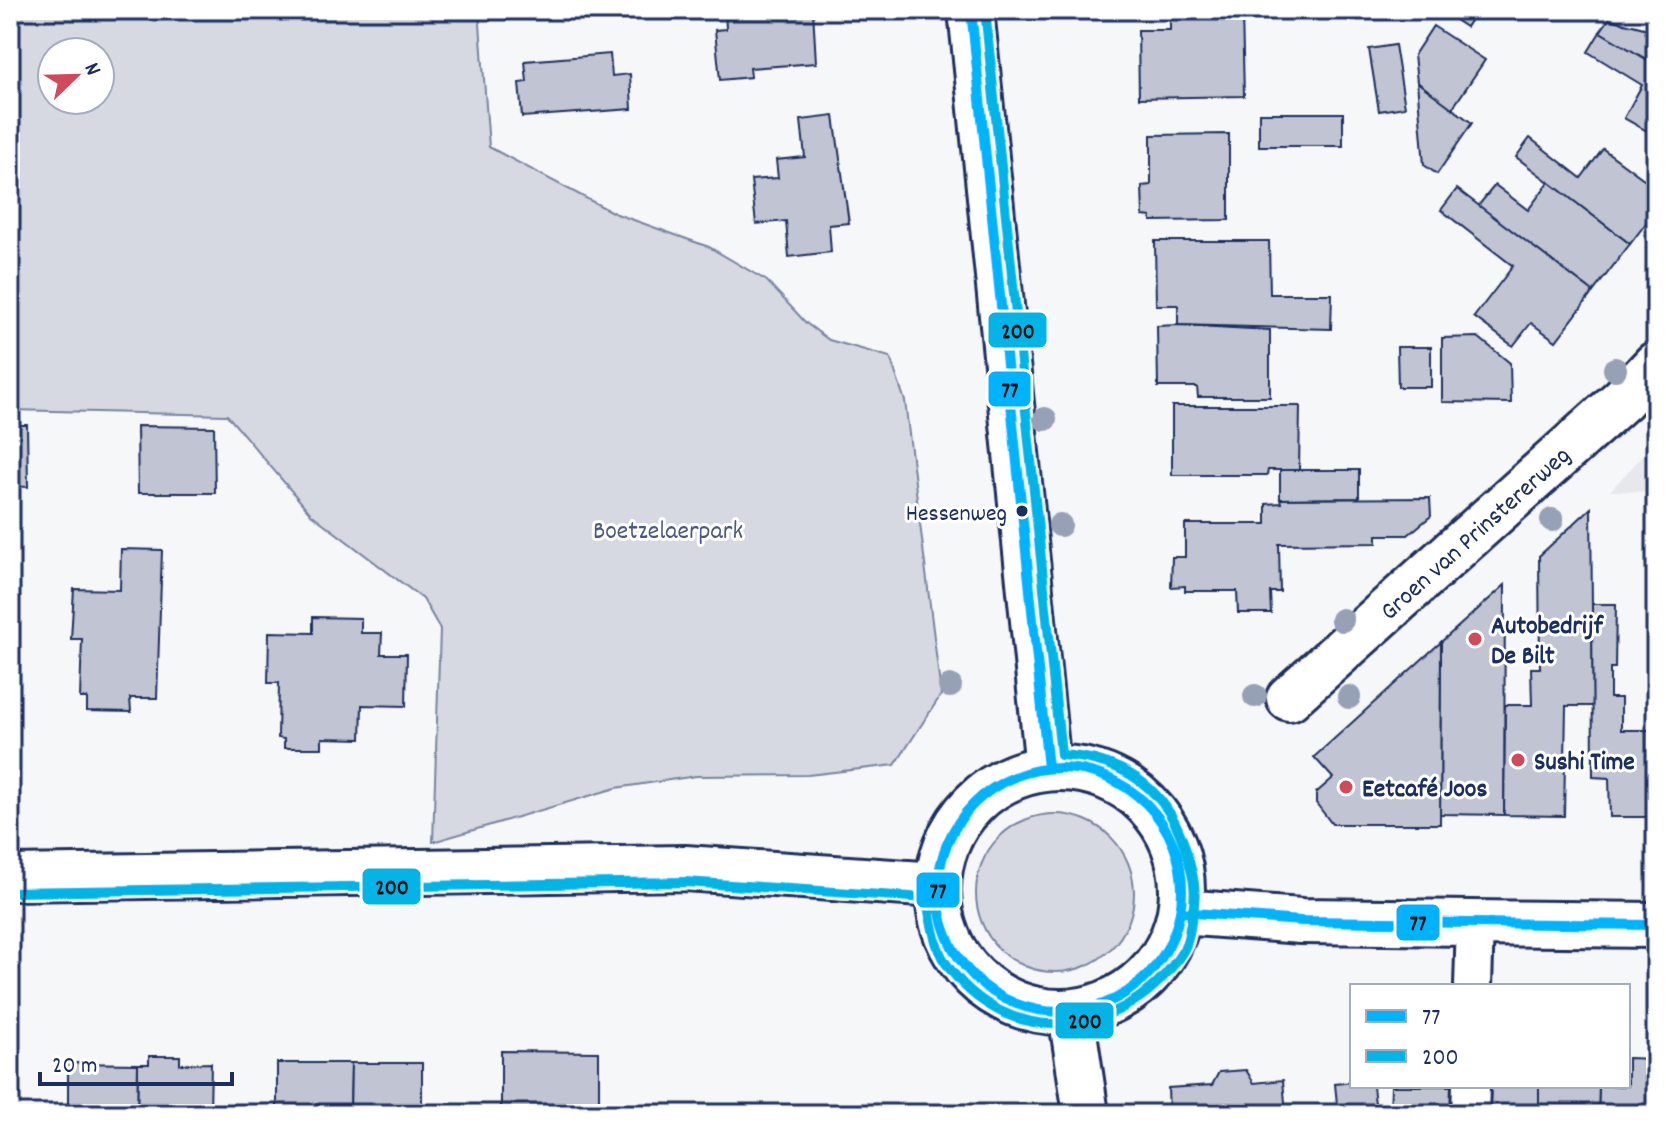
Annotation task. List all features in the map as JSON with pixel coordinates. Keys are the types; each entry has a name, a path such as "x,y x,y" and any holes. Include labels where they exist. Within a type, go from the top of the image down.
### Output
{"street":[{"path":"971,10 1048,768"},
{"name":"Groen van Prinstererweg","path":"1289,698 1623,399 1656,364"},
{"path":"1048,768 1079,769 1109,777 1136,794 1158,816 1174,845 1182,878 1181,912 1171,943 1142,981 1102,1007 1071,1013 1036,1011 1003,1000 975,979 954,952 940,920 937,885 949,839 976,799 1009,778 1048,768"},
{"path":"10,878 685,868 937,885"},
{"path":"1181,912 1301,921 1656,925"},
{"path":"1071,1013 1086,1114"}],"lane":[{"path":"1473,984 1475,922"},
{"path":"1470,1114 1471,1088"}],"shaded area":[{"path":"1656,441 1656,492 1610,491"}],"green space":[{"name":"Boetzelaerpark","path":"10,10 479,10 489,147 614,213 709,247 767,281 806,323 829,340 890,357 905,401 941,695 895,765 808,775 696,776 616,788 433,842 440,629 423,599 311,514 227,415 10,410"},
{"path":"1055,814 1085,820 1111,837 1128,863 1134,893 1128,923 1111,949 1085,966 1055,972 1025,966 999,949 982,923 976,893 982,863 999,837 1025,820"}],"building":[{"path":"725,10 813,10 816,63 750,68 751,77 720,80 715,30 726,29"},
{"path":"1440,10 1477,10 1466,27"},
{"path":"1170,13 1242,13 1244,96 1139,98 1138,30 1170,30"},
{"path":"1656,16 1656,65 1600,32 1609,19 1648,29"},
{"path":"1433,26 1485,60 1452,109 1417,82 1414,55"},
{"path":"1600,32 1656,65 1656,136 1624,118 1642,85 1588,52"},
{"path":"1395,45 1405,107 1379,111 1369,49"},
{"path":"610,54 612,76 630,74 632,109 522,117 519,83 527,82 525,61"},
{"path":"1417,82 1472,123 1437,174 1424,165"},
{"path":"1259,113 1343,113 1343,146 1259,146"},
{"path":"834,116 849,223 829,225 831,252 789,257 786,221 756,224 751,180 778,178 776,160 805,157 801,120"},
{"path":"1229,134 1229,220 1151,221 1151,217 1143,216 1142,186 1151,185 1151,135"},
{"path":"1530,138 1581,178 1603,149 1656,188 1656,210 1630,244 1516,157"},
{"path":"1549,182 1630,244 1593,292 1478,206 1495,185 1528,210"},
{"path":"1457,189 1593,292 1556,341 1531,323 1513,346 1474,317 1513,266 1441,210"},
{"path":"1155,241 1269,241 1270,294 1332,294 1331,329 1178,325 1178,305 1156,305"},
{"path":"1157,326 1270,330 1270,397 1198,397 1197,387 1158,387"},
{"path":"1478,337 1510,363 1511,403 1442,402 1442,338"},
{"path":"1397,347 1431,347 1431,387 1398,387"},
{"path":"1172,406 1300,406 1299,470 1268,470 1267,475 1172,475"},
{"path":"10,425 27,425 28,487 10,486"},
{"path":"137,426 214,427 215,493 138,493"},
{"path":"1280,470 1359,470 1359,498 1280,499"},
{"path":"1430,498 1431,516 1408,535 1377,535 1377,543 1279,544 1280,592 1270,592 1271,613 1238,613 1237,591 1185,591 1185,586 1171,587 1172,557 1185,557 1185,524 1266,524 1266,504 1281,503 1280,499"},
{"path":"1591,508 1593,706 1566,706 1564,816 1504,815 1505,705 1532,705 1531,668 1540,668 1539,556"},
{"path":"121,549 162,550 157,698 130,698 131,712 87,711 87,698 80,698 82,639 71,639 74,589 120,590"},
{"path":"1505,585 1504,815 1440,814 1441,642"},
{"path":"1592,604 1616,604 1615,668 1610,668 1610,698 1621,698 1621,730 1656,730 1656,817 1610,817 1609,778 1593,777"},
{"path":"313,617 361,618 361,633 382,633 381,654 407,654 406,706 362,705 361,739 322,738 322,748 284,748 284,739 278,738 279,683 268,683 269,632 313,633"},
{"path":"1441,642 1440,824 1332,824 1316,803 1316,793 1333,778 1314,757"},
{"path":"501,1051 599,1052 599,1114 501,1114"},
{"path":"1655,1052 1656,1114 1653,1114 1654,1059"},
{"path":"149,1056 180,1056 180,1064 211,1063 210,1114 137,1114 138,1064 149,1064"},
{"path":"1630,1058 1654,1059 1653,1114 1598,1114 1599,1088 1630,1088"},
{"path":"68,1063 138,1064 137,1114 68,1114"},
{"path":"277,1063 351,1063 350,1114 277,1114"},
{"path":"351,1063 422,1063 422,1114 350,1114"},
{"path":"1246,1070 1254,1083 1283,1080 1286,1114 1169,1114 1168,1088 1212,1085 1219,1072"},
{"path":"1350,1082 1350,1088 1373,1088 1376,1113 1338,1114 1335,1084"},
{"path":"1391,1088 1467,1088 1466,1114 1390,1114"},
{"path":"1476,1088 1539,1088 1539,1114 1476,1114"},
{"path":"1539,1088 1599,1088 1598,1114 1539,1114"}],"transit line":[{"name":"77","path":"971,10 1048,768"},
{"name":"200","path":"10,892 685,882 926,898 935,940 945,962 971,991 1000,1011 1033,1022 1066,1024 1099,1018 1131,1003 1159,981 1185,947 1194,907 1193,876 1178,829 1168,810 1141,781 1105,763 1061,755 985,10"},
{"name":"77","path":"1060,768 1084,770 1107,777 1128,788 1146,804 1162,822 1173,843 1180,866 1182,890 1180,914 1173,937 1162,958 1146,976 1128,992 1107,1003 1084,1010 1060,1012 1036,1010 1013,1003 992,992 974,976 958,958 947,937 940,914 938,890 940,866 947,843 958,822 974,804 992,788 1013,777 1036,770 1060,768"},
{"name":"77","path":"1181,912 1301,921 1656,925"}],"place":[{"name":"Hessenweg","path":"1022,511"},
{"name":"Autobedrijf De Bilt","path":"1475,639"},
{"name":"Sushi Time","path":"1518,760"},
{"name":"Eetcafé Joos","path":"1346,787"}]}
